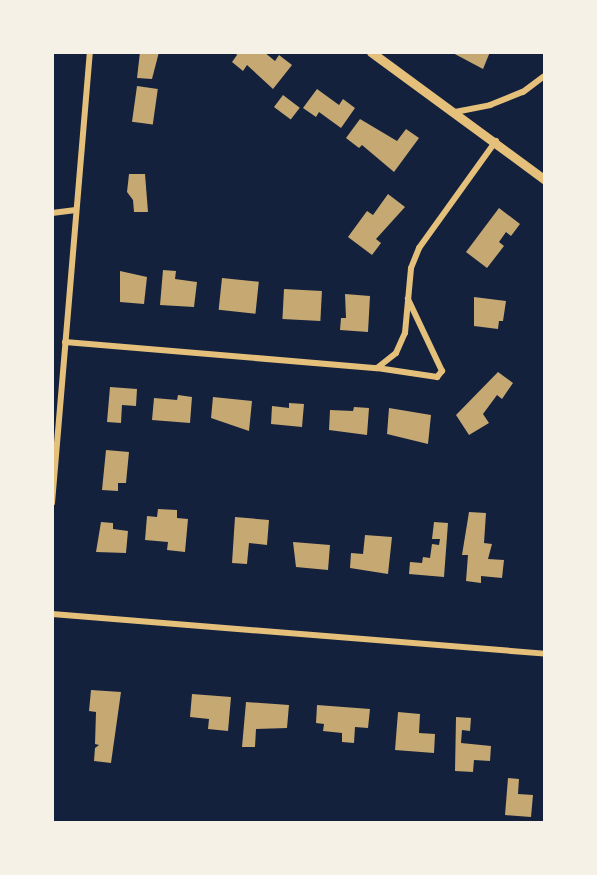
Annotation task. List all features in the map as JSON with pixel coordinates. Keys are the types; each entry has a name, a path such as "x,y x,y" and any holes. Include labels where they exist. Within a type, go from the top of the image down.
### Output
{"street":[{"path":"52,503 90,52"},
{"path":"371,52 496,141 544,179"},
{"path":"455,112 490,105 523,92 544,76"},
{"path":"377,368 396,353 405,333 411,268 419,248 496,141"},
{"path":"52,213 76,210"},
{"path":"66,342 377,368 437,377 442,371 408,298"},
{"path":"52,614 544,654"}],"building":[{"path":"140,52 159,52 152,79 137,78"},
{"path":"235,52 264,52 275,61 279,55 292,65 273,89 247,65 243,71 232,62 237,55"},
{"path":"451,52 490,52 483,69"},
{"path":"137,86 158,89 153,125 132,122"},
{"path":"317,89 339,105 343,99 355,108 341,128 319,112 316,117 303,108"},
{"path":"283,95 300,108 291,120 274,107"},
{"path":"360,119 397,141 406,129 419,138 394,172 362,145 359,148 346,138"},
{"path":"129,174 145,174 148,212 134,212 133,200 127,192"},
{"path":"388,194 405,207 376,239 381,243 372,255 348,237 367,211 373,215"},
{"path":"499,208 520,224 511,236 506,232 499,242 504,246 487,268 466,252"},
{"path":"163,270 176,271 175,279 197,282 194,307 160,305"},
{"path":"120,271 147,277 144,304 120,302"},
{"path":"222,278 259,282 255,314 219,310"},
{"path":"284,289 322,291 320,321 282,319"},
{"path":"345,294 370,296 368,332 340,330 341,318 346,318"},
{"path":"474,297 506,301 503,321 499,321 498,329 474,326"},
{"path":"498,372 513,383 502,399 497,395 483,414 489,423 469,435 456,415"},
{"path":"110,387 137,389 136,406 122,405 121,423 107,422"},
{"path":"178,395 192,397 190,423 152,420 154,398 177,400"},
{"path":"213,397 252,401 249,431 211,418"},
{"path":"289,403 304,404 302,427 271,424 272,406 289,408"},
{"path":"354,407 369,408 367,435 329,430 330,410 353,411"},
{"path":"389,408 431,415 428,444 387,434"},
{"path":"106,450 129,452 126,483 118,483 118,491 102,490"},
{"path":"158,509 177,510 177,518 188,519 185,552 167,550 168,542 145,540 147,516 157,517"},
{"path":"469,512 486,513 484,543 492,544 488,559 504,560 502,578 481,576 481,583 466,581 468,555 462,555"},
{"path":"235,517 269,520 267,545 249,543 247,564 232,563"},
{"path":"101,522 113,523 113,529 128,531 126,553 96,552"},
{"path":"434,522 448,523 444,577 409,574 410,562 422,563 423,557 430,558 432,544 439,545 440,539 432,539"},
{"path":"365,535 392,537 388,574 350,568 351,553 363,554"},
{"path":"293,542 330,545 328,570 296,567"},
{"path":"91,690 121,692 111,763 94,761 95,748 99,745 95,744 96,712 89,711"},
{"path":"192,694 231,697 228,731 208,729 209,719 190,717"},
{"path":"246,702 289,705 287,728 256,729 255,747 242,747"},
{"path":"317,705 370,709 368,728 355,727 354,743 342,742 342,733 323,731 324,724 316,723"},
{"path":"398,712 420,714 419,733 435,734 434,753 395,750"},
{"path":"456,717 471,718 470,731 462,730 461,743 491,746 490,761 474,760 473,772 455,771"},
{"path":"508,778 519,779 518,794 533,795 531,817 505,815"}]}
